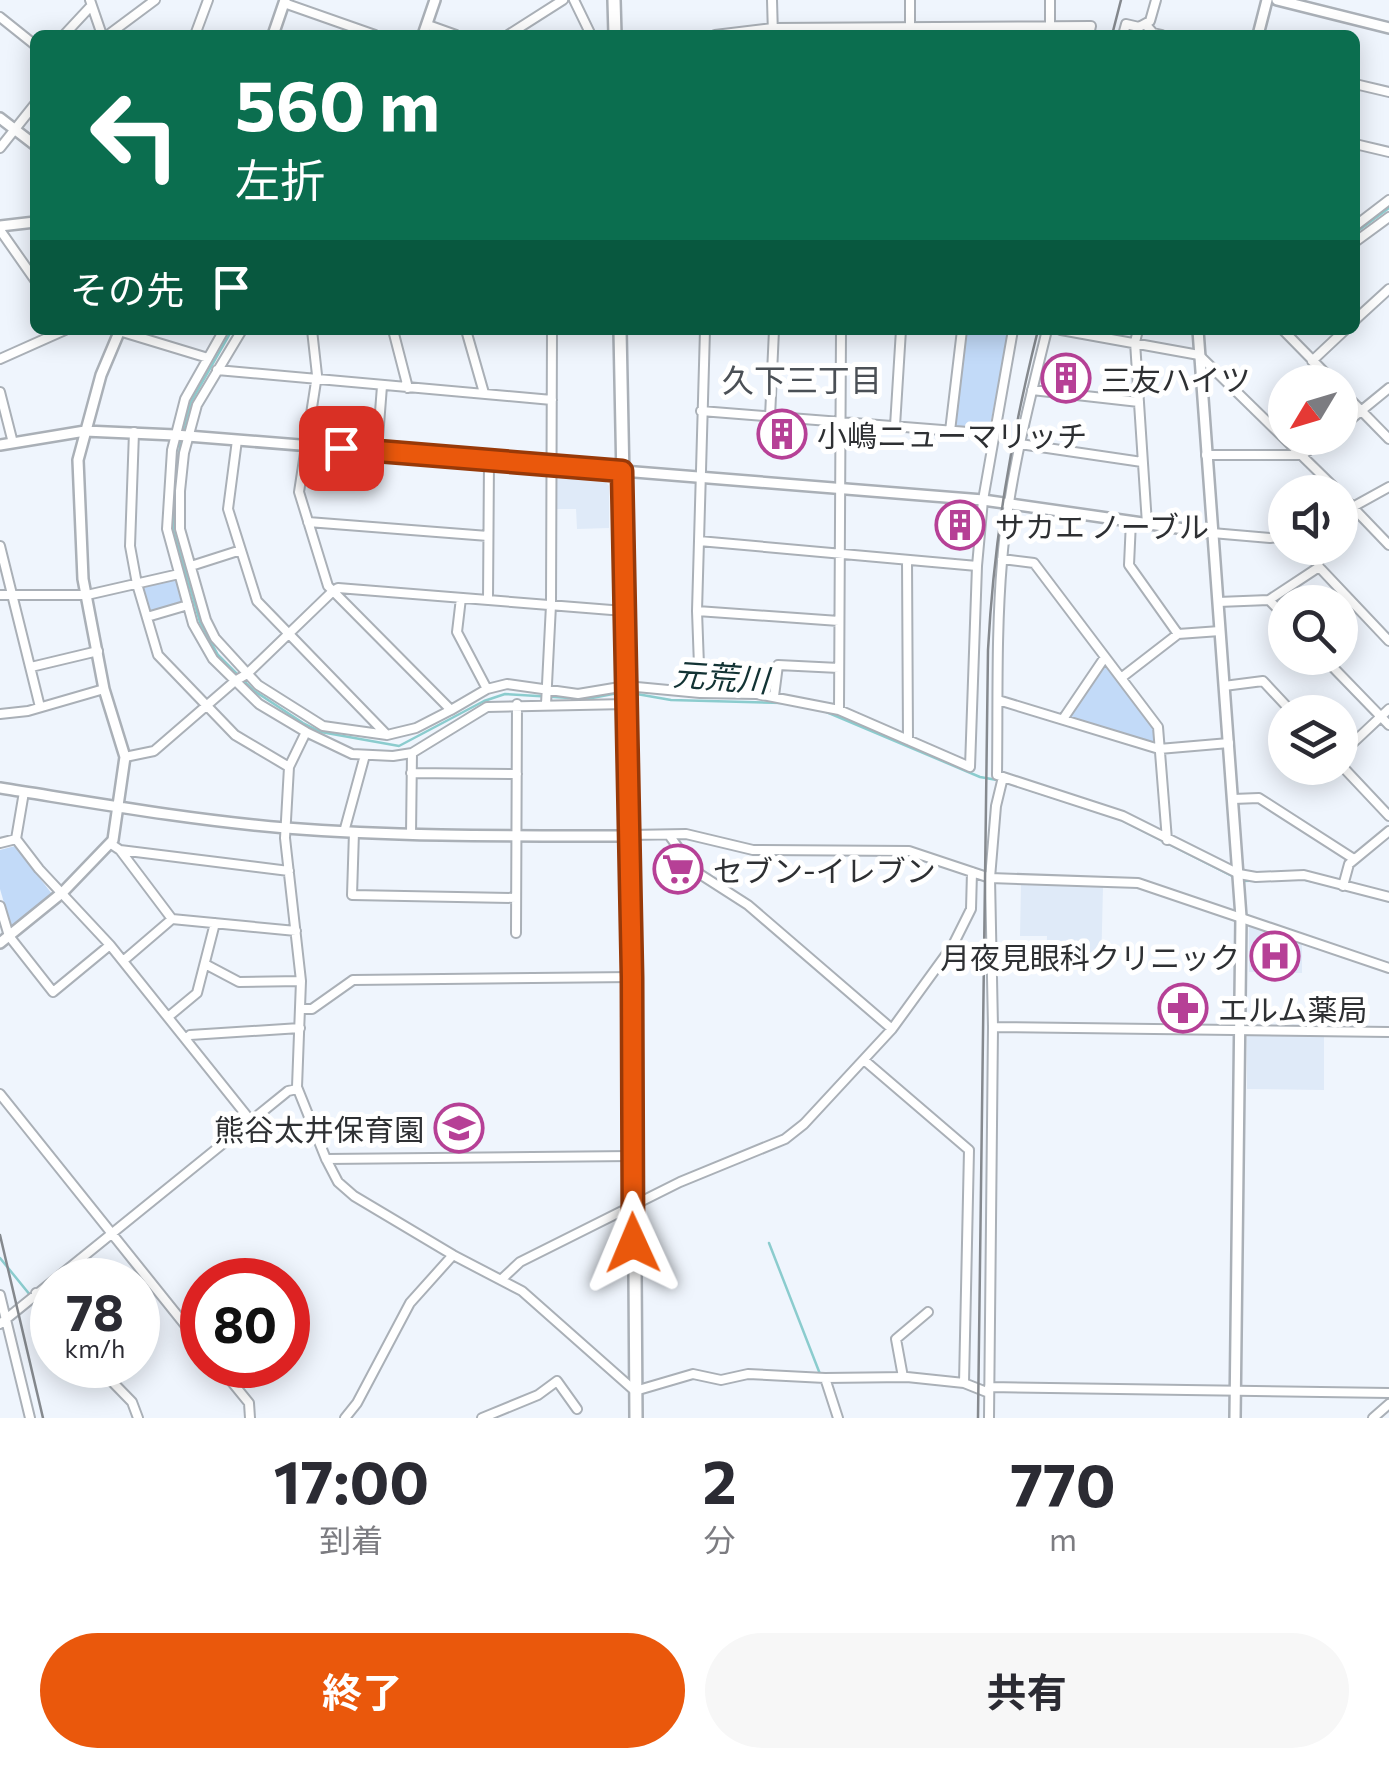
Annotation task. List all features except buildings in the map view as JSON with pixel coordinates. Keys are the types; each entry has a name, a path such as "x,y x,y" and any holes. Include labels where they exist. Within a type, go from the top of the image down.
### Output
{"highway":[{"path":"614,0 614,30"},
{"path":"620,335 636,1416"}],"street":[{"path":"112,30 156,0"},
{"path":"426,30 436,0"},
{"path":"516,30 563,0"},
{"path":"574,0 589,30"},
{"path":"772,0 773,30"},
{"path":"910,0 910,30 1050,30 1091,26 1090,30"},
{"path":"1050,0 1050,30"},
{"path":"1146,25 1156,0"},
{"path":"1259,30 1266,0"},
{"path":"1277,0 1389,28"},
{"path":"196,30 204,1"},
{"path":"275,30 285,2 361,30"},
{"path":"68,30 91,3 103,30"},
{"path":"0,17 30,41"},
{"path":"525,24 528,30"},
{"path":"1124,30 1126,24 1146,25 1150,30"},
{"path":"1360,85 1389,92"},
{"path":"0,148 30,110"},
{"path":"0,118 30,141"},
{"path":"1360,145 1389,152"},
{"path":"1360,222 1389,200"},
{"path":"1360,238 1389,217"},
{"path":"30,223 0,228 30,273"},
{"path":"1360,314 1389,289"},
{"path":"0,360 54,335"},
{"path":"117,335 101,375 78,460 83,579 104,688 125,757 117,806 116,847 172,918 296,931"},
{"path":"135,335 208,358"},
{"path":"221,335 184,399 180,529 206,620 215,638 268,694 323,726 387,735 416,728 488,689 508,684 578,694 626,686 774,696 839,710 970,767 977,566 993,434 1012,335"},
{"path":"239,335 182,435 167,496 166,529 205,647 234,681 259,704 306,732 352,754 365,755 412,753 487,707 627,704"},
{"path":"312,335 316,380 298,492 328,586 451,710"},
{"path":"394,335 408,388"},
{"path":"467,335 484,394"},
{"path":"546,704 551,605 552,335"},
{"path":"700,693 698,541 705,335"},
{"path":"770,416 774,335"},
{"path":"839,710 841,335"},
{"path":"895,426 901,335"},
{"path":"950,431 961,335"},
{"path":"1046,335 1020,444 1002,559 998,776 1123,816 1239,874 1304,874 1389,897"},
{"path":"1092,335 1200,355 1268,421"},
{"path":"1137,335 1147,524"},
{"path":"1198,335 1241,917 1235,1418"},
{"path":"1288,335 1316,365"},
{"path":"1312,361 1339,335"},
{"path":"217,370 552,400"},
{"path":"377,451 382,386"},
{"path":"1358,415 1389,388"},
{"path":"1032,390 1138,402"},
{"path":"0,392 13,443"},
{"path":"1358,408 1389,439"},
{"path":"701,411 993,434"},
{"path":"0,445 85,431 182,435 984,500 1268,538"},
{"path":"134,432 130,546 158,654 205,707 248,744 289,766"},
{"path":"237,440 228,509 257,601 387,735"},
{"path":"1020,444 1142,462"},
{"path":"1206,456 1268,455"},
{"path":"1303,455 1322,475"},
{"path":"488,460 488,600"},
{"path":"1358,505 1389,487"},
{"path":"1358,513 1389,545"},
{"path":"1131,521 1129,565 1178,634"},
{"path":"308,522 488,536"},
{"path":"698,541 977,566"},
{"path":"0,546 40,707"},
{"path":"190,566 241,550"},
{"path":"1002,559 1034,563 1158,727 1167,840"},
{"path":"907,560 908,740"},
{"path":"1291,585 1318,567 1389,641"},
{"path":"0,595 88,596 179,574"},
{"path":"125,757 154,751 247,674 338,588 624,610"},
{"path":"461,598 457,632 488,689"},
{"path":"1218,602 1268,600"},
{"path":"147,617 188,605"},
{"path":"698,611 839,622"},
{"path":"1121,678 1178,634 1220,631"},
{"path":"31,667 98,651"},
{"path":"1063,719 1105,657"},
{"path":"774,696 778,665 839,668"},
{"path":"1341,675 1389,725"},
{"path":"1224,686 1262,682 1275,695"},
{"path":"0,714 104,688"},
{"path":"998,700 1159,749 1229,743"},
{"path":"516,933 517,704"},
{"path":"1358,738 1389,709"},
{"path":"306,732 289,766 286,828 302,1008 297,1090 326,1159 338,1182 354,1196 522,1291 635,1391 693,1374 721,1380 748,1374 903,1377 989,1390 1389,1393"},
{"path":"411,834 412,753"},
{"path":"365,755 349,832 352,895 516,898"},
{"path":"412,773 517,774"},
{"path":"989,1418 993,1028 990,878 996,806 1003,777"},
{"path":"1358,783 1389,816"},
{"path":"0,788 286,828 411,834 686,834 752,850 908,851 990,878 1138,883 1389,968"},
{"path":"24,792 16,839 39,870 110,945 251,1121"},
{"path":"1233,799 1258,798 1354,860"},
{"path":"1343,886 1349,864 1389,831"},
{"path":"669,835 695,871 748,905 892,1029"},
{"path":"0,843 16,839"},
{"path":"4,940 116,847 290,871"},
{"path":"502,1278 520,1262 680,1182 784,1138 804,1124 892,1029 953,945 970,909 972,872"},
{"path":"0,906 4,940 53,992 110,945"},
{"path":"122,962 172,918"},
{"path":"168,1016 197,993 215,923"},
{"path":"205,964 239,982 300,982"},
{"path":"302,1008 312,1009 353,980 632,977"},
{"path":"186,1038 300,1028"},
{"path":"993,1028 1389,1032"},
{"path":"864,1060 970,1150 964,1384"},
{"path":"80,1258 288,1090 297,1090"},
{"path":"0,1094 180,1318"},
{"path":"326,1159 632,1156"},
{"path":"362,1418 349,1414 410,1302 453,1255"},
{"path":"0,1295 3,1322 30,1418"},
{"path":"3,1322 30,1299"},
{"path":"903,1377 896,1339 928,1312"},
{"path":"826,1378 838,1418"},
{"path":"482,1418 538,1395 557,1381 577,1409"},
{"path":"118,1388 132,1402 138,1418"},
{"path":"236,1388 249,1404 250,1418"},
{"path":"1373,1418 1389,1404"}],"shaded area":[{"path":"965,335 1008,335 990,426 986,430 954,427"},
{"path":"559,473 601,476 609,486 609,528 577,529 576,509 556,509"},
{"path":"175,579 183,605 150,614 143,588"},
{"path":"1105,663 1155,728 1155,744 1069,717"},
{"path":"15,846 52,894 11,927 0,889 0,850"},
{"path":"1021,885 1103,887 1101,969 1046,968 1047,936 1020,936"},
{"name":"月夜見眼科クリニック","path":"1249,922 1302,941 1302,973 1249,972"},
{"path":"1247,1033 1324,1035 1324,1090 1247,1089"}],"waterway":[{"name":"元荒川","path":"1360,229 1389,208"},
{"name":"元荒川","path":"183,431 191,402 229,335"},
{"name":"元荒川","path":"181,439 173,529 200,622 218,655 253,690 303,723 321,732 399,746 505,694 587,699 623,692"},
{"name":"元荒川","path":"631,693 671,700 783,703"},
{"name":"元荒川","path":"824,711 980,777 997,780"},
{"name":"元荒川","path":"1005,782 1119,819 1242,881 1302,879 1369,895"},
{"path":"769,1243 820,1374"},
{"path":"0,1258 30,1295"}],"railway":[{"path":"1113,30 1121,0"},
{"path":"978,1418 988,650 1005,488 1037,335"},
{"path":"0,1235 43,1418"}],"place":[{"name":"三友ハイツ","path":"1066,378"},
{"name":"小嶋ニューマリッチ","path":"782,434"},
{"name":"サカエ ノーブル","path":"960,525"},
{"name":"セブン-イレブン","path":"678,869"},
{"name":"月夜見眼科クリニック","path":"1275,956"},
{"name":"エルム薬局","path":"1183,1008"},
{"name":"熊谷太井保育園","path":"459,1128"}],"district":[{"name":"久下三丁目","path":"802,379"}],"route":[{"path":"341,448 622,471 633,1243"}]}
